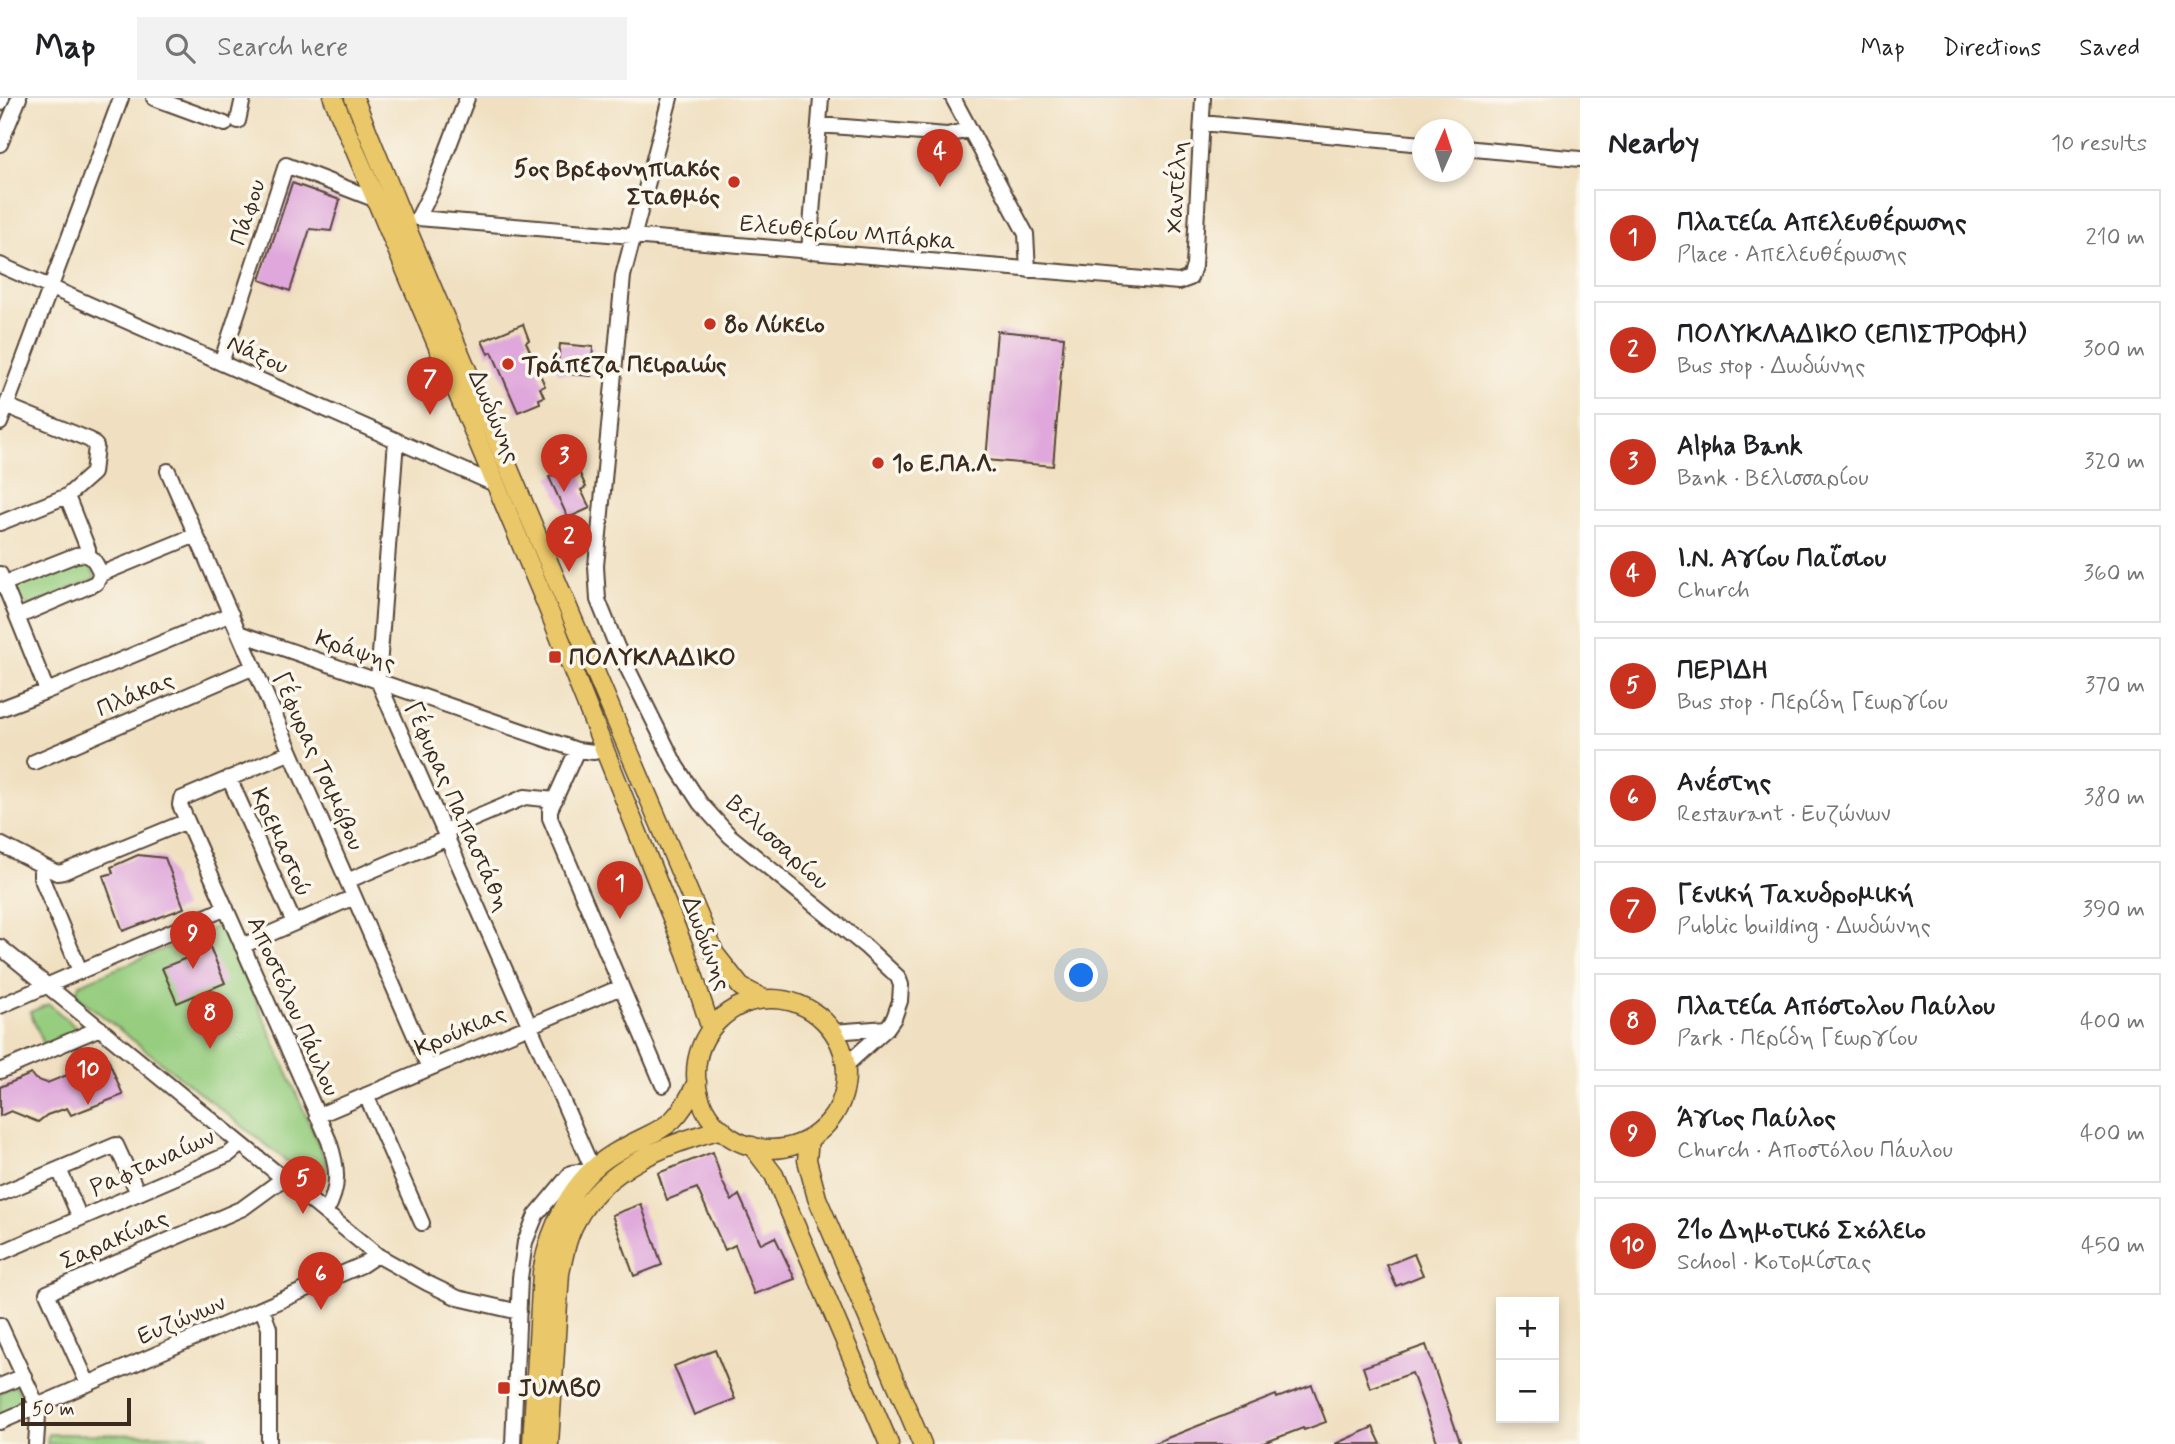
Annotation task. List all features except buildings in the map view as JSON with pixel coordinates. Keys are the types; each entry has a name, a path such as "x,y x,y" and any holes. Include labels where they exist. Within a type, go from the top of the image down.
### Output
{"main road":[{"name":"Δωδώνης","path":"333,98 497,485 686,953 712,1029"},
{"name":"Δωδώνης","path":"354,98 409,220 715,954 741,987 764,999 793,1002 818,1015 833,1032 843,1051 846,1065 844,1094 838,1108 821,1130 809,1139 781,1148 752,1146 722,1129 706,1110 697,1082 699,1053 712,1029 723,1016 736,1008 764,999"},
{"path":"532,1444 540,1294 546,1250 554,1225 564,1206 593,1170 616,1152 668,1126 686,1106 697,1082"},
{"path":"549,1444 560,1273 565,1248 575,1223 594,1196 620,1172 682,1140 722,1129"},
{"path":"809,1139 807,1160 817,1198 922,1444"},
{"name":"Δωδώνης","path":"752,1146 774,1175 889,1444"}],"street":[{"path":"0,103 2,98"},
{"path":"0,144 19,98"},
{"path":"0,423 121,98"},
{"path":"155,98 231,122 243,98"},
{"path":"409,220 432,190 467,98"},
{"name":"Βελισσαρίου","path":"670,98 623,276 596,590 601,609 641,698 676,766 700,803 730,836 865,946 898,978 901,985 900,1001 887,1028 846,1065"},
{"path":"810,252 821,98"},
{"path":"953,98 1026,234 1028,270"},
{"name":"Χαντέλη","path":"1190,278 1194,266 1203,98"},
{"path":"1202,123 1412,143"},
{"path":"819,125 947,135 969,130"},
{"path":"1475,149 1580,159"},
{"name":"Πάφου","path":"221,363 286,165 374,199"},
{"name":"Ελευθερίου Μπάρκα","path":"409,220 1179,282 1190,278"},
{"name":"Νάξου","path":"0,265 497,485"},
{"path":"0,523 67,496 93,473 96,446 90,440 6,406"},
{"name":"Γέφυρας Παπαστάθη","path":"396,440 377,681 447,834 593,1170"},
{"name":"Γέφυρας Τσιμόβου","path":"168,471 429,1068"},
{"path":"67,496 89,555"},
{"path":"101,574 196,535"},
{"path":"18,617 100,581 101,574 94,559 89,555 76,555 1,581 47,691"},
{"path":"0,709 231,614"},
{"name":"Κράψης","path":"239,633 577,750 604,750"},
{"name":"Πλάκας","path":"34,762 254,667"},
{"path":"577,750 550,812 550,819 663,1085"},
{"path":"0,844 57,873 64,873 187,821 180,805 181,799 291,752"},
{"name":"Κρεμαστού","path":"229,778 293,923"},
{"path":"347,881 525,797 555,800"},
{"name":"Αποστόλου Πάυλου","path":"187,821 333,1153 337,1176 335,1194 326,1212"},
{"path":"41,865 41,877 80,971"},
{"path":"242,946 354,897"},
{"path":"0,1006 226,908"},
{"path":"0,947 377,1255 458,1298 519,1312"},
{"name":"Κρούκιας","path":"317,1115 621,987"},
{"path":"0,1070 100,1028"},
{"path":"833,1032 887,1028"},
{"path":"366,1095 422,1223"},
{"name":"Ραφταναίων","path":"0,1253 229,1154 241,1144"},
{"path":"0,1194 117,1145 138,1193"},
{"name":"Ραφταναίων","path":"58,1169 80,1219"},
{"path":"513,1444 522,1259 526,1234 544,1203 571,1173 593,1170"},
{"name":"Σαρακίνας","path":"88,1384 47,1293 243,1208 284,1178"},
{"name":"Ευζώνων","path":"0,1422 362,1265 377,1255"},
{"path":"262,1309 268,1328 270,1444"},
{"path":"0,1325 37,1406 36,1444"},
{"path":"0,1386 24,1376"}],"green space":[{"path":"75,562 89,564 96,578 30,606 14,599 13,590 22,583"},
{"path":"223,924 326,1162 327,1174 324,1181 312,1181 77,996 80,984"},
{"path":"49,1004 81,1032 45,1047 30,1012"},
{"path":"16,1385 25,1406 0,1417 0,1392"},
{"path":"48,1434 208,1435 208,1444 47,1444"}],"place":[{"name":"5ος Βρεφονηπιακός Σταθμός","path":"734,182"},
{"name":"Ι.Ν. Αγίου Παΐσιου","path":"940,187"},
{"name":"8ο Λύκειο","path":"710,324"},
{"name":"Τράπεζα Πειραιώς","path":"508,364"},
{"name":"Γενική Ταχυδρομική","path":"430,415"},
{"name":"1ο Ε.ΠΑ.Λ.","path":"878,463"},
{"name":"Alpha Bank","path":"564,492"},
{"name":"ΠΟΛΥΚΛΑΔΙΚΟ (ΕΠΙΣΤΡΟΦΗ)","path":"569,572"},
{"name":"ΠΟΛΥΚΛΑΔΙΚΟ","path":"555,657"},
{"name":"Πλατεία Απελευθέρωσης","path":"620,919"},
{"name":"Άγιος Παύλος","path":"193,969"},
{"name":"Πλατεία Απόστολου Παύλου","path":"210,1049"},
{"name":"21ο Δημοτικό Σχόλειο","path":"88,1105"},
{"name":"ΠΕΡΙΔΗ","path":"303,1214"},
{"name":"Ανέστης","path":"321,1310"},
{"name":"JUMBO","path":"504,1388"}]}
